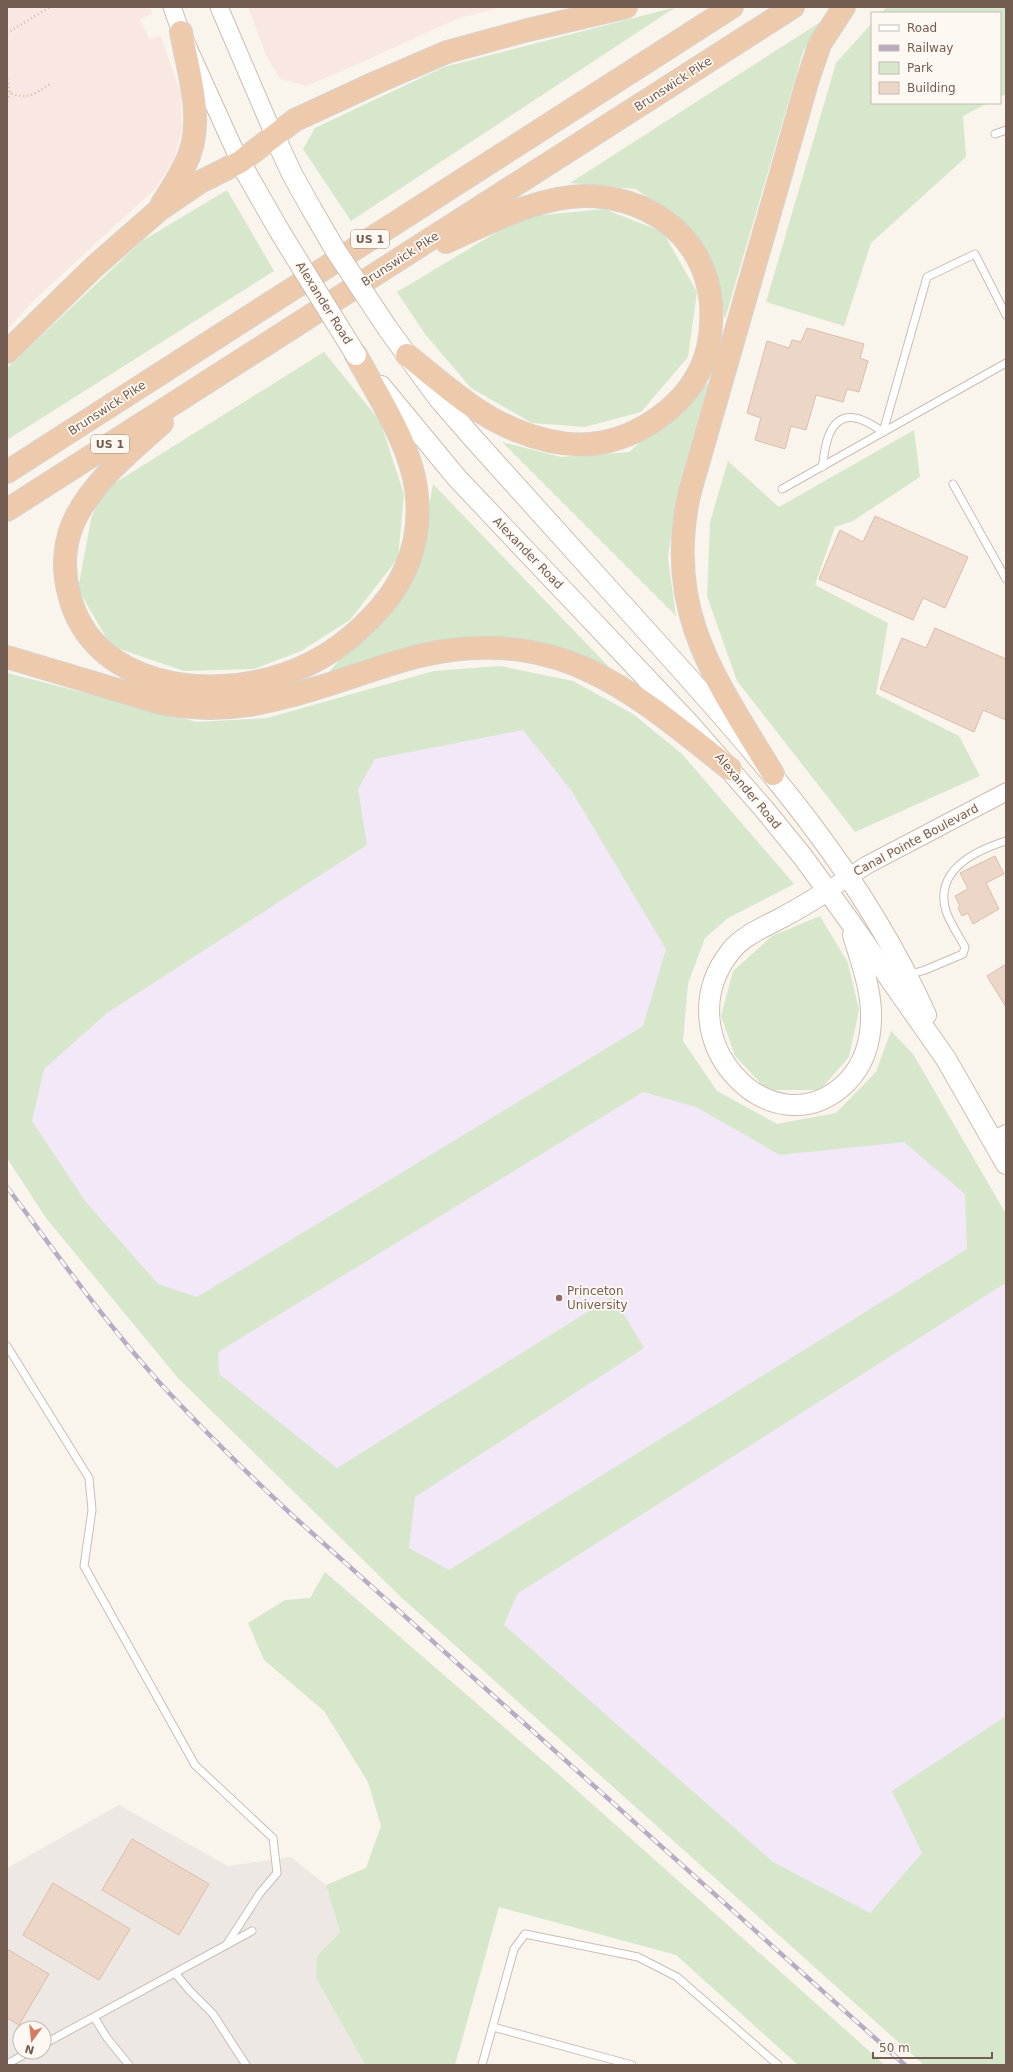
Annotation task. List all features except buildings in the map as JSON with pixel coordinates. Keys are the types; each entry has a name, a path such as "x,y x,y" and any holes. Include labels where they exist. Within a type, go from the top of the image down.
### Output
{"highway":[{"path":"7,352 94,267 159,210 200,182 240,162 274,134 295,120 447,52 528,30 626,7"},
{"name":"Brunswick Pike","path":"7,472 732,7"},
{"name":"Brunswick Pike","path":"7,510 793,7"},
{"path":"773,774 712,671 696,634 683,578 683,527 691,489 808,79 820,44 844,7"},
{"path":"159,210 189,155 194,130 193,96 181,32"},
{"path":"385,269 524,209 571,197 612,198 636,205 649,211 672,226 684,238 699,260 710,295 711,328 709,343 702,363 690,385 679,398 655,420 640,430 608,441 570,444 550,441 518,431 475,408 407,355"},
{"path":"214,378 131,451 94,490 76,516 67,541 65,558 65,573 71,603 85,632 98,647 113,660 129,669 158,680 183,686 224,686 246,684 287,674 307,664 356,634 381,608 400,582 413,551 416,537 417,506 413,473 399,436 356,354"},
{"path":"7,657 161,703 180,707 215,709 251,706 268,702 406,660 444,651 481,647 540,653 579,664 615,682 648,704 730,769"}],"main road":[{"name":"Alexander Road","path":"274,134 292,174 336,251 388,329 439,399 773,774 849,877 908,975 946,1059"},
{"name":"Alexander Road","path":"240,162 280,232 356,354 391,400 457,478 730,769 803,857 999,1136 1006,1164"},
{"path":"828,891 743,940 731,952 724,962 714,984 710,1007 710,1022 715,1045 728,1068 746,1087 758,1094 783,1103 798,1104 811,1102 834,1093 859,1068 867,1049 871,1012 868,987 848,919"}],"street":[{"name":"Alexander Road","path":"172,7 181,32 240,162"},
{"name":"Alexander Road","path":"220,7 274,134"},
{"name":"Canal Pointe Boulevard","path":"828,891 849,877 1006,792"}],"lane":[{"path":"996,134 1006,130"},
{"path":"883,432 927,277 975,254 1006,315"},
{"path":"782,490 1006,363"},
{"path":"822,466 829,435 839,421 855,416 870,423 883,432"},
{"path":"953,484 1006,579"},
{"path":"908,975 925,970 963,954 965,947 946,912 943,893 949,878 962,861 1006,841"},
{"path":"7,1346 88,1478 92,1510 84,1566 195,1765 273,1838 277,1872 260,1894 227,1944"},
{"path":"52,2040 252,1931"},
{"path":"482,2065 514,1949 525,1934 638,1956 678,1977 778,2065"},
{"path":"175,1973 190,1991 213,2014 246,2065"},
{"path":"94,2017 106,2038 129,2065"},
{"path":"493,2027 632,2065"}],"path":[{"path":"7,33 50,7"},
{"path":"7,80 10,93 7,101"},
{"path":"10,93 20,97 28,97 50,84"}],"shaded area":[{"path":"7,7 150,7 152,14 140,19 149,39 161,36 181,94 182,129 175,157 157,187 33,301 7,330"},
{"path":"248,7 502,7 459,18 306,86 280,79 267,58"},
{"name":"Princeton University","path":"500,666 573,681 633,714 682,754 794,884 728,918 705,938 688,983 683,1041 717,1091 777,1124 836,1113 876,1072 891,1031 913,1054 1006,1214 1006,2065 924,2065 402,1598 178,1378 46,1218 7,1158 7,673 197,722 267,718 434,671"},
{"path":"119,1805 228,1866 291,1857 326,1885 340,1932 317,1956 316,1978 365,2065 7,2065 7,1868"}],"green space":[{"path":"676,7 351,221 303,149 315,128 444,67"},
{"path":"887,7 1006,7 1006,94 1001,96 1001,12 882,12"},
{"path":"822,21 803,52 725,319 693,231 636,189 570,183"},
{"path":"871,24 871,104 986,104 963,116 966,157 871,243 844,326 766,302 836,63"},
{"path":"227,190 274,271 7,440 7,368 142,241"},
{"path":"604,209 663,232 697,292 688,357 641,412 585,427 532,423 471,388 425,334 397,292 522,217"},
{"path":"324,352 380,421 404,494 398,558 350,620 301,651 254,669 184,671 111,646 78,589 91,519 102,491"},
{"path":"709,382 676,497 668,558 676,616 502,442 561,457 629,452"},
{"path":"914,430 920,477 853,521 835,527 815,585 888,623 876,694 959,736 980,776 855,832 737,681 707,596 710,522 728,461 779,507"},
{"path":"433,484 609,667 474,636 329,672 417,569"},
{"path":"500,666 573,681 633,714 682,754 794,884 728,918 705,938 688,983 683,1041 717,1091 777,1124 836,1113 876,1072 891,1031 913,1054 1006,1214 1006,1287 1004,1284 517,1594 504,1625 773,1862 870,1913 922,1853 892,1791 1006,1716 1006,2065 924,2065 402,1598 178,1378 46,1218 7,1158 7,673 197,722 267,718 434,671","holes":["523,730 571,790 666,949 643,1026 197,1297 158,1284 85,1201 32,1121 44,1069 107,1013 367,845 358,789 375,759","643,1092 696,1107 780,1155 904,1142 965,1194 967,1249 449,1570 409,1548 415,1497 644,1348 613,1296 337,1468 219,1374 218,1352"]},
{"path":"820,916 848,963 859,1010 849,1057 820,1090 767,1090 735,1056 721,1016 733,971 772,936"},
{"path":"325,1572 563,1778 885,2065 798,2065 676,1955 499,1907 455,2065 365,2065 316,1978 317,1956 340,1932 326,1885 366,1868 381,1826 368,1782 324,1711 264,1660 248,1623 285,1600 310,1598"}],"railway":[{"path":"7,1187 81,1286 139,1359 191,1417 241,1466 292,1515 905,2065"}],"place":[{"name":"Princeton University","path":"559,1298"}]}
